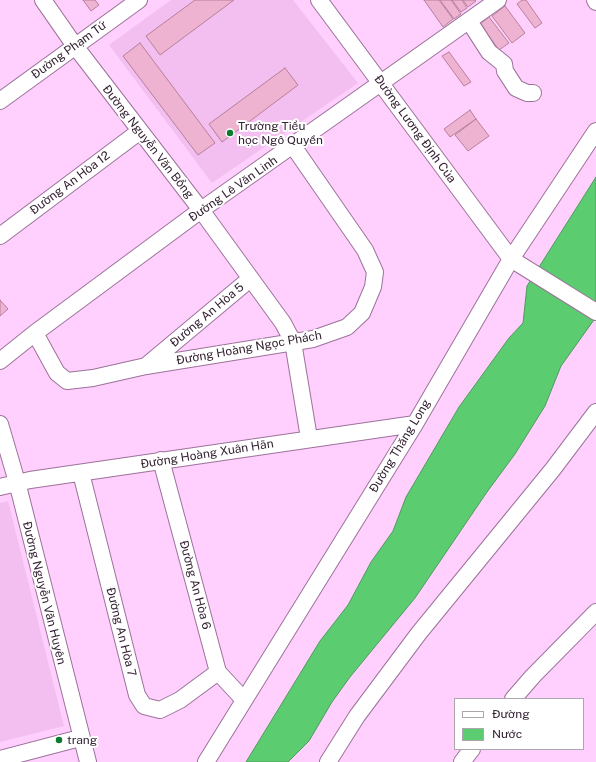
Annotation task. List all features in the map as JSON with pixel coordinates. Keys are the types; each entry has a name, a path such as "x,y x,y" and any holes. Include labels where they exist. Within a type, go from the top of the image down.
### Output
{"street":[{"name":"Đường Nguyễn Văn Bổng","path":"42,0 75,46 201,210 283,323 293,342 309,438"},
{"name":"Đường Phạm Tứ","path":"0,101 139,0"},
{"name":"Đường Lê Văn Linh","path":"0,361 35,333 201,210 498,0"},
{"name":"Đường Lương Định Của","path":"326,3 381,83 511,259 596,312"},
{"path":"469,21 489,52 504,64 505,71 516,88 527,93 533,93"},
{"name":"Đường Thăng Long","path":"206,762 414,424 511,259 596,130"},
{"name":"Đường An Hòa 12","path":"0,236 140,131"},
{"name":"Đường Hoàng Ngọc Phách","path":"35,333 57,373 66,380 93,378 146,366 313,339 347,327 362,313 373,287 376,272 365,250 293,146"},
{"name":"Đường An Hòa 5","path":"146,366 250,279"},
{"path":"328,762 357,716 419,633 553,469 596,412"},
{"name":"Đường Nguyễn Văn Huyên","path":"0,424 17,482 80,738 88,762"},
{"name":"Đường Hoàng Xuân Hãn","path":"0,487 17,482 309,438 414,424"},
{"name":"Đường An Hòa 6","path":"162,460 218,672 244,700"},
{"name":"Đường An Hòa 7","path":"81,473 137,695 144,706 160,710 180,700 218,672"},
{"path":"515,698 544,664 596,612"},
{"path":"0,759 80,738"},
{"path":"462,762 471,750"}],"shaded area":[{"name":"Trường Tiểu học Ngô Quyền","path":"171,0 293,0 358,83 212,183 109,45"},
{"path":"8,501 64,726 0,742 0,503"}],"water":[{"path":"596,177 596,317 561,366 545,406 515,454 487,492 415,598 350,677 332,702 309,741 288,762 246,762 320,641 348,605 371,562 393,531 406,497 459,407 509,338 523,323 527,286"}],"building":[{"path":"83,0 95,0 99,5 91,11"},
{"path":"195,0 234,0 160,55 146,36"},
{"path":"424,0 439,0 453,19 443,27"},
{"path":"440,0 451,0 461,14 454,19"},
{"path":"452,0 462,0 467,8 461,12"},
{"path":"463,0 475,0 476,1 468,7"},
{"path":"522,0 526,0 542,23 535,28 517,4"},
{"path":"505,6 525,33 512,43 492,16"},
{"path":"489,17 509,43 499,50 480,24"},
{"path":"140,43 215,143 198,155 123,56"},
{"path":"449,52 471,82 464,86 442,56"},
{"path":"285,68 298,85 222,142 209,124"},
{"path":"470,110 476,119 450,137 444,129"},
{"path":"476,119 489,136 468,151 455,135"},
{"path":"0,300 8,309 0,316"}],"place":[{"name":"Trường Tiểu học Ngô Quyền","path":"230,133"},
{"name":"trang","path":"59,740"}]}
